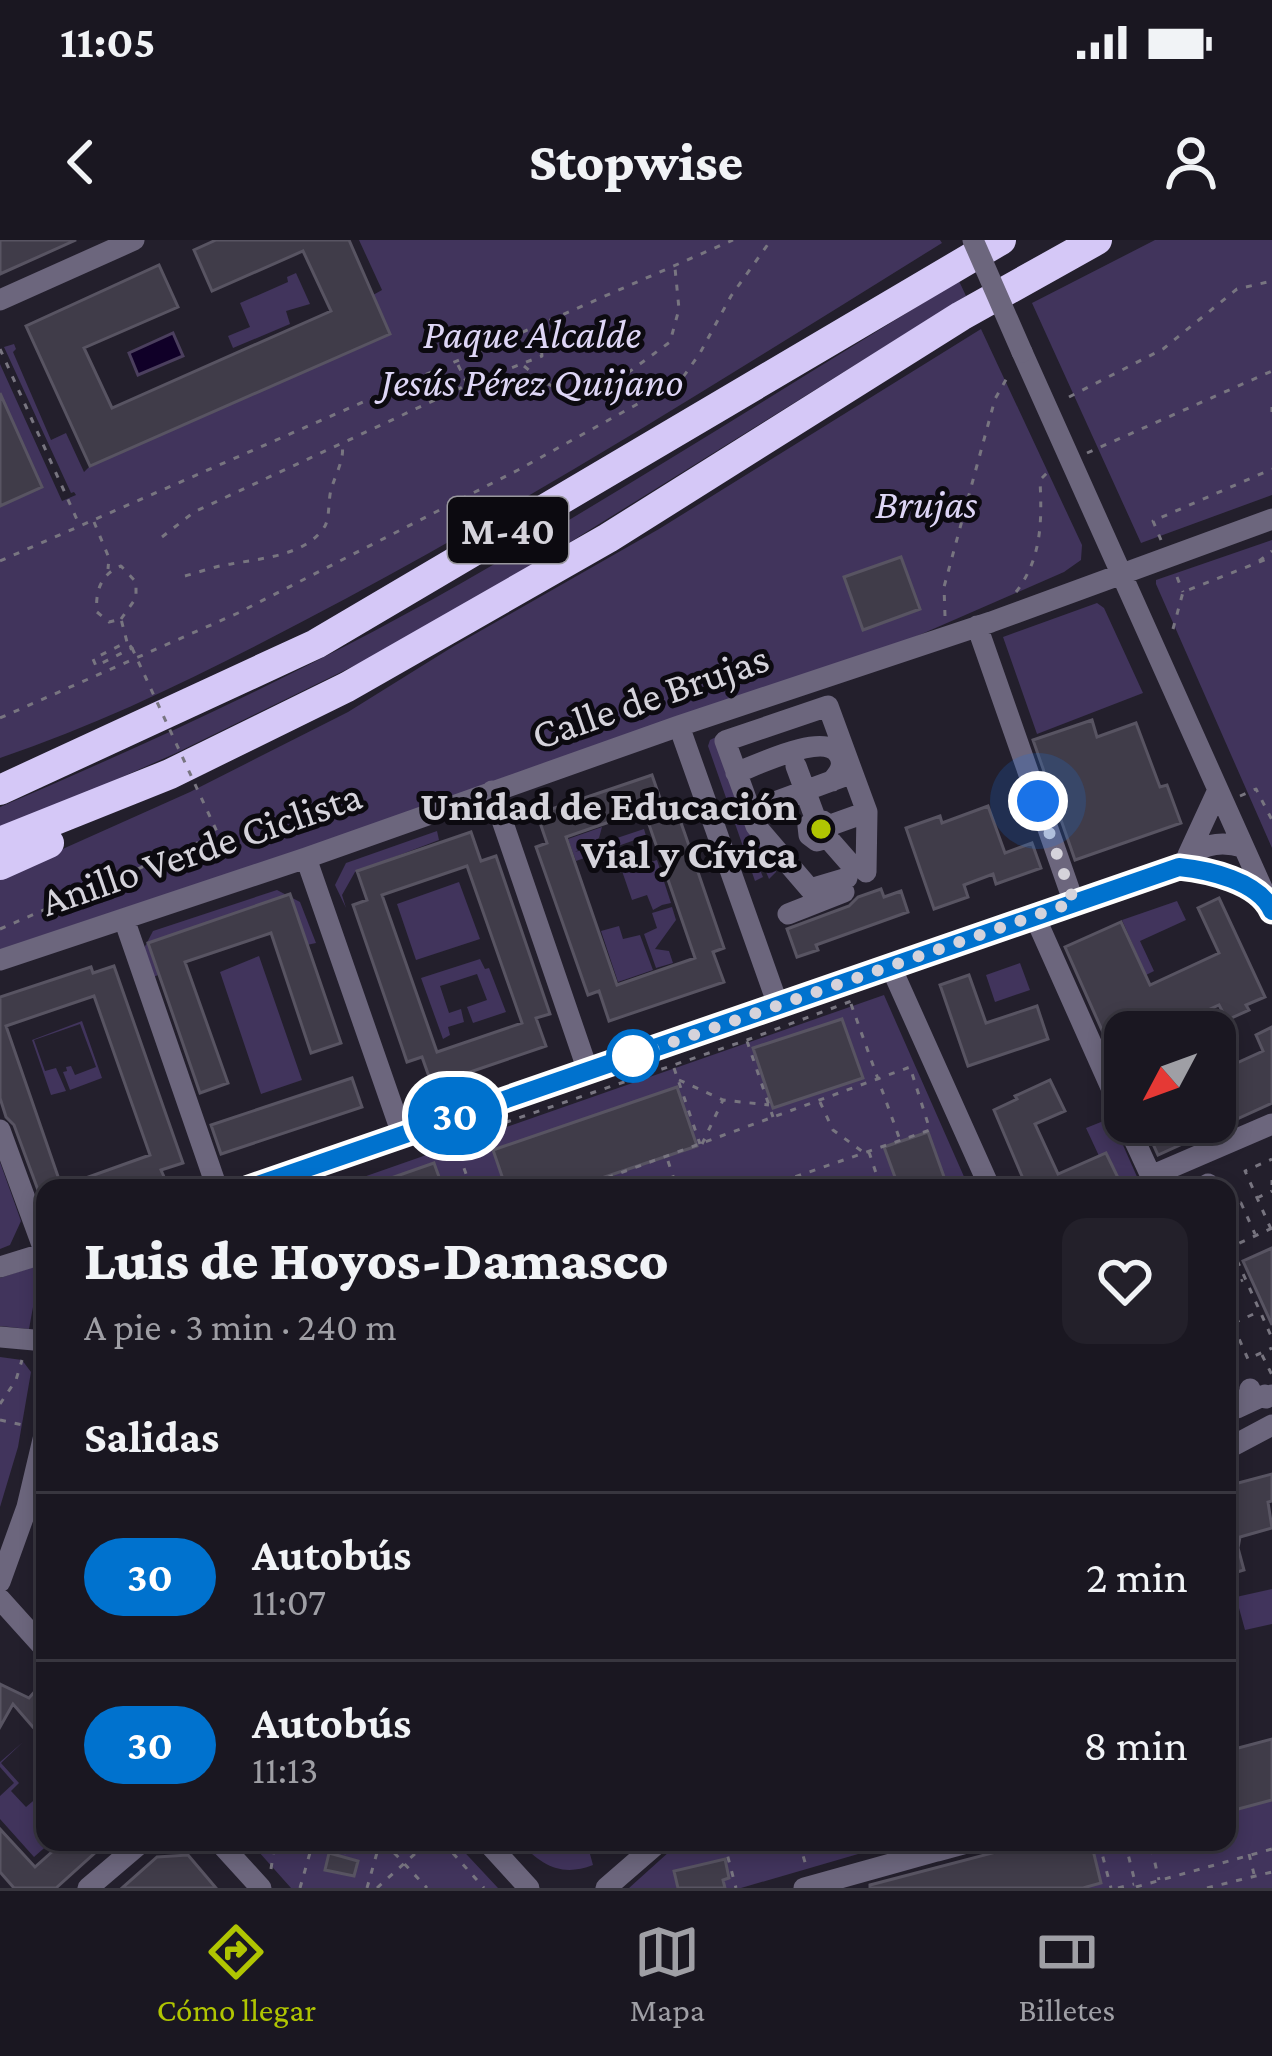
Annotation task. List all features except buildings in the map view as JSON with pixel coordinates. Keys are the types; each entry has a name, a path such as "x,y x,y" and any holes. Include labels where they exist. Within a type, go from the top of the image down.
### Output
{"highway":[{"name":"M-40","path":"0,790 316,644 1001,240"},
{"name":"M-40","path":"0,842 170,774 347,687 608,538 962,316 1097,240"},
{"path":"0,866 54,841 108,799"}],"street":[{"path":"0,300 134,240"},
{"path":"973,240 1270,906"},
{"name":"Calle de Brujas","path":"0,961 984,624 1272,519"},
{"path":"984,624 1027,724"},
{"path":"984,624 1074,902"},
{"path":"736,772 790,747 828,706 842,777"},
{"path":"679,726 778,1005"},
{"path":"725,740 829,746 837,751 842,762 839,773 867,812 856,876 810,889 756,826 725,740"},
{"path":"790,747 819,828 856,876"},
{"path":"750,811 842,777"},
{"path":"493,791 589,1071"},
{"path":"1183,861 1221,796"},
{"path":"773,846 867,812"},
{"path":"274,1179 1035,917 1183,861 1209,844 1243,847"},
{"path":"1211,872 1232,861 1243,847"},
{"path":"307,858 402,1134"},
{"path":"1183,861 1246,886 1270,906"},
{"path":"788,914 856,876"},
{"path":"1035,917 1104,1071"},
{"path":"124,920 215,1179"},
{"path":"890,965 986,1179"},
{"path":"1236,1139 1272,1124"},
{"path":"0,1130 36,1228"},
{"path":"1136,1143 1151,1176 1228,1143"},
{"path":"0,1267 36,1256"},
{"path":"0,1336 36,1339"},
{"path":"1236,1444 1272,1425"},
{"path":"0,1582 36,1468"},
{"path":"0,1599 36,1639"},
{"path":"88,1888 131,1851"},
{"path":"230,1851 266,1882"},
{"path":"496,1851 521,1879 552,1888"},
{"path":"606,1888 650,1851"},
{"path":"808,1887 920,1851"},
{"path":"596,1888 620,1880"}],"path":[{"path":"0,561 733,240"},
{"path":"0,718 238,613 518,470 681,380 730,296 771,240"},
{"path":"523,365 542,381 578,399 618,380 670,342 679,309 675,266"},
{"path":"1070,397 1163,349 1237,289 1272,281"},
{"path":"162,537 194,512 467,385 542,356 538,327"},
{"path":"0,349 80,526"},
{"path":"456,362 467,385"},
{"path":"1010,599 1036,556 1041,535 1040,480 1049,470 1272,371"},
{"path":"945,624 944,587 995,399 1008,376"},
{"path":"185,576 263,560 315,537 328,521 329,495 344,453 341,445"},
{"path":"1168,556 1153,521 1272,470"},
{"path":"93,520 109,557 96,598 97,611 109,622 122,619 136,598 136,582 123,567 108,571"},
{"path":"1173,629 1183,592 1272,554"},
{"path":"0,929 218,834 122,619"},
{"path":"130,645 96,666 93,659 130,645"},
{"path":"1221,796 1256,789 1272,820"},
{"path":"468,1179 454,1140 868,995"},
{"path":"851,1002 900,1141"},
{"path":"747,1040 773,1119"},
{"path":"674,1065 701,1145"},
{"path":"605,1179 910,1067 930,1130 799,1179"},
{"path":"679,1080 723,1100 769,1105"},
{"path":"701,1145 723,1100"},
{"path":"820,1101 833,1130 867,1153 877,1179"},
{"path":"667,1158 674,1179"},
{"path":"1236,1244 1271,1229 1245,1171 1272,1159"},
{"path":"1257,1198 1272,1186"},
{"path":"1236,1205 1241,1203 1256,1236"},
{"path":"1236,1260 1272,1338"},
{"path":"1236,1283 1245,1279"},
{"path":"1236,1322 1260,1311"},
{"path":"1236,1333 1248,1359 1272,1348"},
{"path":"1262,1353 1272,1375"},
{"path":"0,1404 22,1360"},
{"path":"0,1420 36,1428"},
{"path":"1118,1888 1272,1849"},
{"path":"266,1882 273,1851"},
{"path":"299,1888 310,1851"},
{"path":"368,1888 379,1851"},
{"path":"391,1851 427,1888"},
{"path":"377,1888 418,1851"},
{"path":"451,1851 484,1888"},
{"path":"726,1851 736,1888"},
{"path":"801,1851 808,1887"},
{"path":"1103,1851 1111,1888"},
{"path":"1127,1851 1136,1886"},
{"path":"1152,1851 1159,1880"},
{"path":"1250,1854 1254,1876"},
{"path":"1207,1888 1272,1872"}],"green space":[{"name":"Paque Alcalde Jesús Pérez Quijano","path":"359,240 942,243 573,470 347,598 133,705 0,758 0,506 42,487 0,393 0,364 62,501 76,495 71,493 4,347 14,344 13,352 51,440 66,433 84,472 390,334 373,295 382,290"},
{"path":"1155,240 1272,240 1272,495 1141,543 1032,303"},
{"path":"296,273 310,304 286,311 290,324 233,348 228,336 250,327 240,303 288,282 287,277"},
{"path":"959,281 966,296 522,572 374,656 174,754 0,831 0,807 250,694 432,600"},
{"name":"Brujas","path":"981,329 1082,545 1081,560 1064,572 885,650 0,956 0,877 190,792 348,712 659,529"},
{"path":"1272,540 1272,848 1156,580"},
{"path":"1097,603 1104,608 1143,693 1037,734 1003,637"},
{"path":"718,736 777,866 769,879 752,839 748,841 763,877 755,881 708,746"},
{"path":"602,827 599,838 575,852 644,829 646,836 576,861 568,839"},
{"path":"437,831 439,840 355,872 342,895 346,908 335,885 346,863"},
{"path":"657,860 671,903 653,910 647,895 632,900 622,871"},
{"path":"459,882 480,939 416,960 397,904"},
{"path":"277,890 300,902 316,943 307,945 295,909 275,899 161,938 153,958 158,975 149,979 140,956 153,931"},
{"path":"1177,901 1186,920 1140,941 1154,971 1146,975 1122,920"},
{"path":"672,907 676,920 655,949 669,951 673,963 656,968 644,934 657,928 652,913"},
{"path":"619,926 623,939 640,935 653,970 618,982 601,931"},
{"path":"259,956 302,1080 261,1094 220,972"},
{"path":"480,959 489,968 506,1012 473,1023 467,1007 487,1000 477,974 440,986 449,1013 461,1009 464,1022 448,1027 450,1035 443,1039 421,978"},
{"path":"1020,963 1030,990 995,1002 986,975"},
{"path":"884,995 965,1179 358,1179"},
{"path":"82,1021 102,1078 70,1090 63,1072 66,1067 71,1066 75,1075 96,1067 80,1024 34,1040 45,1071 56,1068 66,1091 51,1095 32,1040"},
{"path":"1104,1121 1104,1143 1122,1143 1138,1179 1119,1179 1107,1153 1099,1156 1086,1128"},
{"path":"0,1162 21,1221 10,1245 0,1249"},
{"path":"36,1266 29,1329 0,1326 0,1278"},
{"path":"0,1357 22,1360 31,1372 18,1447 0,1507"},
{"path":"1272,1589 1272,1624 1245,1630 1236,1597"},
{"path":"23,1742 1,1763 19,1783 11,1791 26,1807 36,1799 36,1851 41,1851 34,1857 0,1819 0,1796 14,1783 0,1762"},
{"path":"1272,1800 1272,1888 879,1888 990,1858 988,1851 1236,1851 1236,1810"},
{"path":"258,1851 463,1851 498,1888 291,1888"},
{"path":"530,1851 594,1851 593,1865 572,1870"},
{"path":"670,1851 868,1851 741,1888 629,1888"}],"shaded area":[{"path":"173,333 183,356 138,375 129,353"}],"bus line":[{"name":"30","path":"275,1179 1179,867 1246,886 1268,901 1272,911"}],"place":[{"name":"Unidad de Educación Vial y Cívica","path":"821,829"}],"route":[{"path":"633,1056 1074,902 1038,801"}]}
